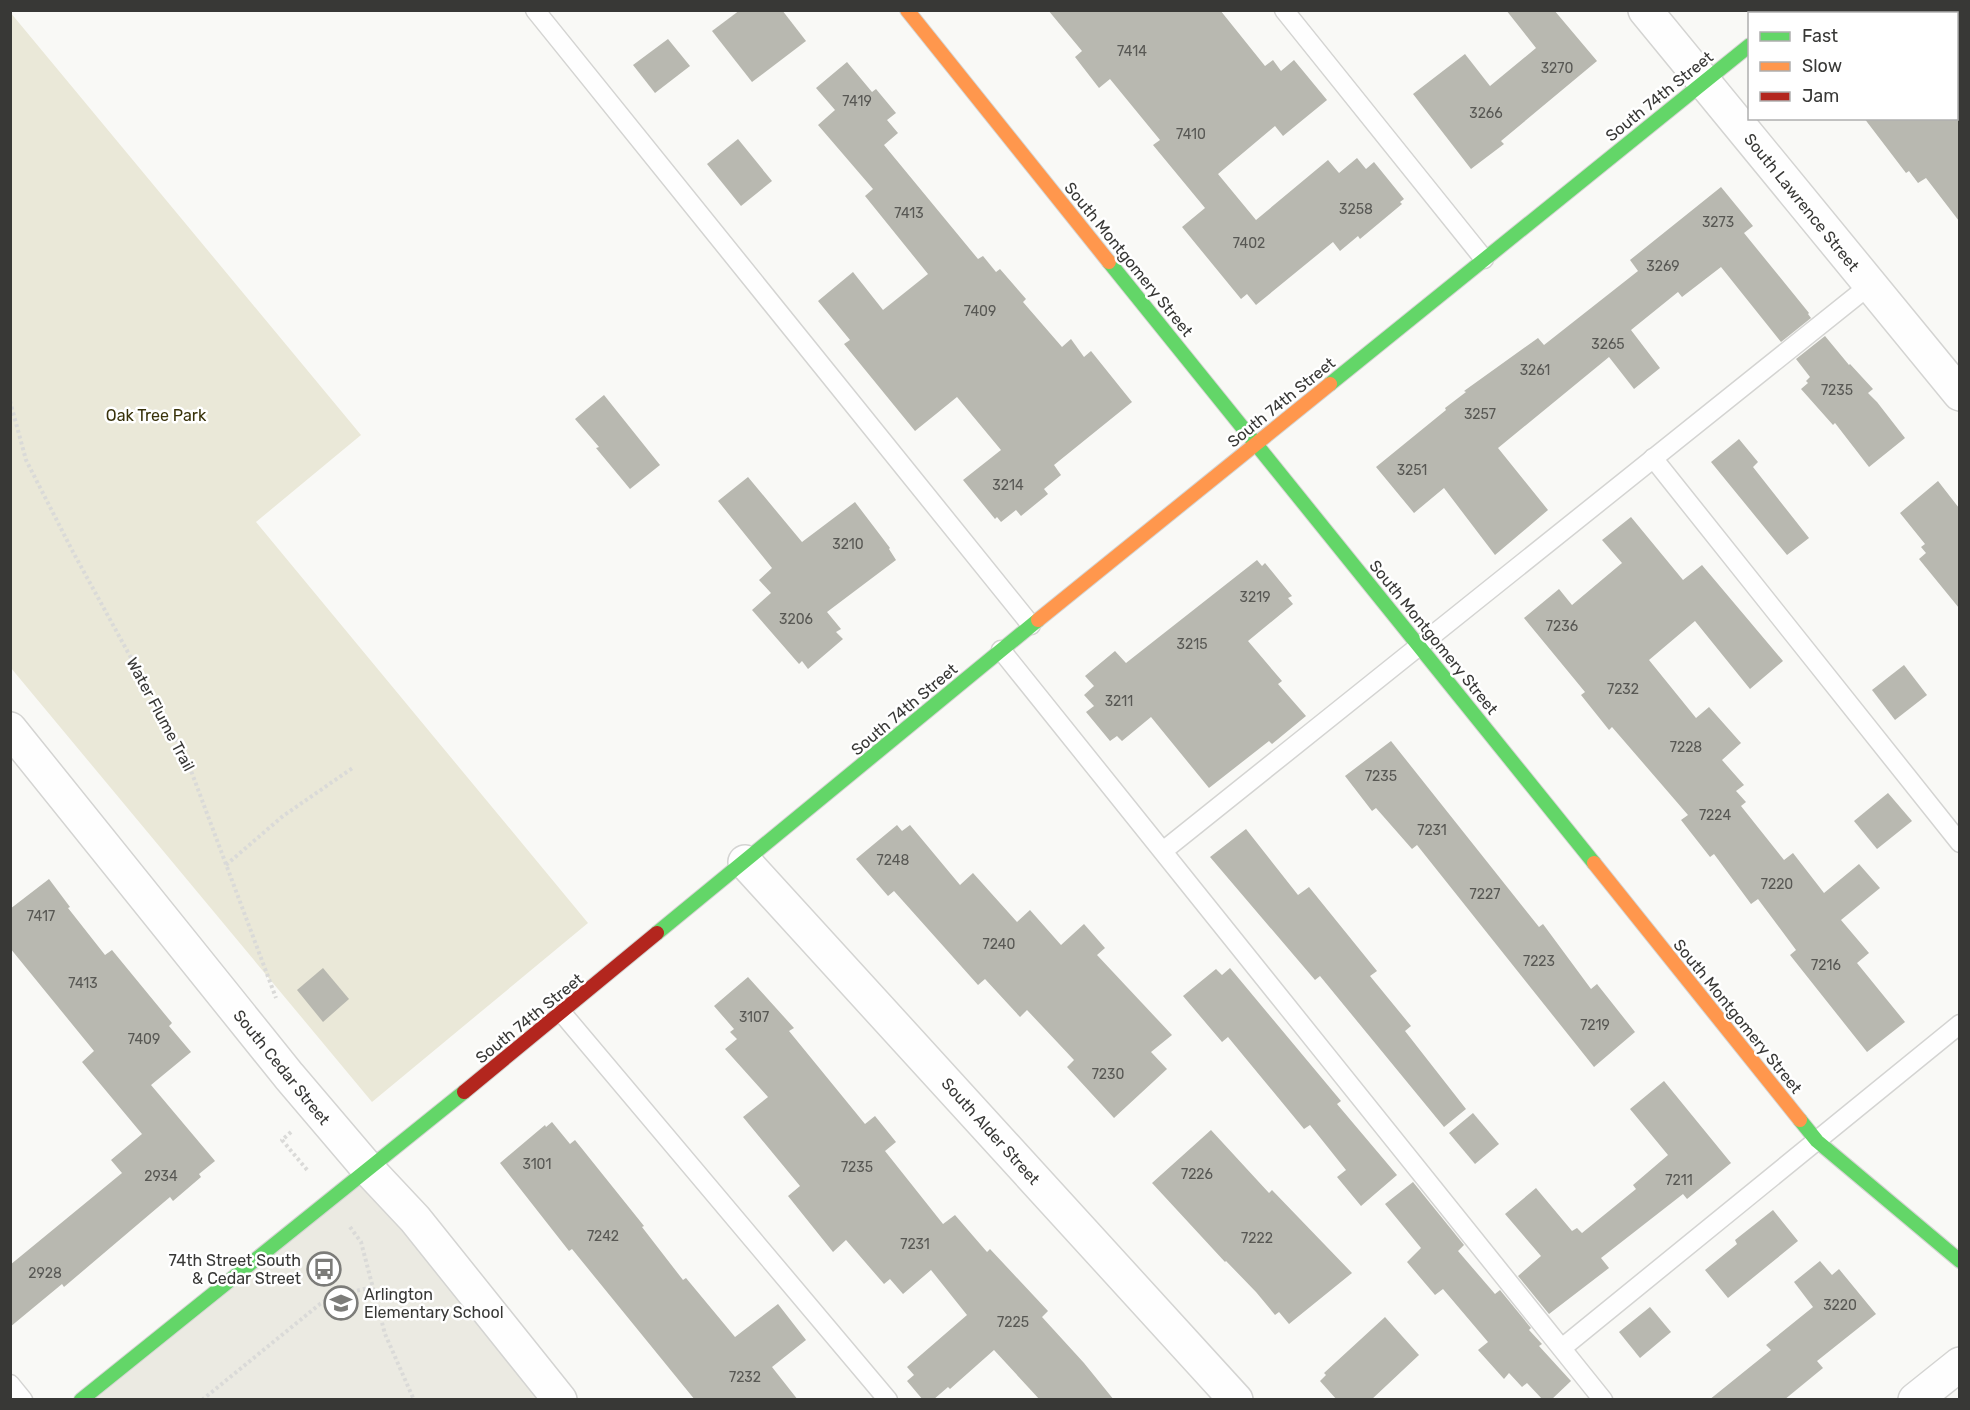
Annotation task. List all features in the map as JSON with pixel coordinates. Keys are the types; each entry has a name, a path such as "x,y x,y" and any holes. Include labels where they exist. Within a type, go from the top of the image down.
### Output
{"main road":[{"name":"South Montgomery Street","path":"907,10 1817,1141 1959,1261"},
{"name":"South 74th Street","path":"81,1400 331,1198 369,1170 1001,650 1748,46"}],"street":[{"name":"South Lawrence Street","path":"1645,10 1959,394"},
{"name":"South Cedar Street","path":"10,729 289,1076 369,1170 415,1219 560,1400"},
{"name":"South Alder Street","path":"745,862 1236,1400"},
{"path":"1915,1400 1959,1364"}],"lane":[{"path":"536,10 1032,625"},
{"path":"1284,10 1484,259"},
{"path":"1163,851 1870,285"},
{"path":"1653,458 1959,843"},
{"path":"1001,650 1603,1400"},
{"path":"562,1013 888,1400"},
{"path":"1562,1348 1959,1024"},
{"path":"10,1384 23,1400"}],"path":[{"name":"Water Flume Trail","path":"10,401 26,460 73,552 188,760 276,1000"},
{"path":"226,865 284,816 354,767"},
{"path":"361,1242 385,1334 414,1400"},
{"path":"202,1400 320,1304 333,1296 373,1287"}],"shaded area":[{"name":"Arlington Elementary School","path":"369,1170 558,1400 81,1400"}],"green space":[{"name":"Oak Tree Park","path":"10,12 361,435 256,522 588,923 372,1102 11,668"}],"building":[{"path":"740,10 782,10 806,41 752,82 712,31"},
{"path":"1048,10 1220,10 1265,66 1273,60 1281,71 1294,60 1327,100 1283,136 1275,126 1218,174 1256,220 1328,160 1339,173 1357,158 1366,169 1374,162 1404,199 1400,202 1402,204 1360,239 1358,236 1340,251 1333,242 1256,305 1247,294 1241,299 1182,227 1205,208 1153,145 1160,140 1110,79 1099,88 1075,57 1082,51"},
{"path":"1506,10 1554,10 1597,61 1501,141 1504,144 1471,169 1413,94 1465,54 1490,86 1536,48"},
{"path":"668,39 690,66 655,93 633,65"},
{"path":"847,62 872,92 876,89 896,113 887,120 898,133 884,145 978,259 983,256 996,272 1000,269 1026,299 1023,302 1062,347 1071,339 1084,357 1091,351 1132,402 1054,465 1061,475 1044,489 1048,494 1021,516 1016,510 1001,522 997,517 995,519 963,480 1001,450 957,397 915,431 844,344 850,340 818,301 853,272 883,310 928,274 865,196 873,189 818,125 835,110 816,88"},
{"path":"1959,118 1959,221 1926,178 1918,183 1909,171 1906,173 1866,120 1958,120"},
{"path":"738,139 772,181 741,206 707,164"},
{"path":"1721,187 1753,226 1744,233 1811,318 1781,342 1721,267 1682,297 1678,292 1631,330 1660,368 1634,389 1609,357 1498,448 1548,510 1495,555 1444,488 1414,513 1376,467 1446,410 1445,408 1466,392 1464,391 1538,338 1544,345 1638,271 1630,260"},
{"path":"1825,336 1873,389 1868,393 1905,438 1869,467 1835,423 1833,425 1801,389 1808,383 1806,381 1810,377 1796,359"},
{"path":"604,395 660,465 630,489 575,419"},
{"path":"1739,439 1758,462 1753,467 1809,538 1787,555 1711,462"},
{"path":"748,477 802,542 855,502 890,548 896,560 827,612 841,629 836,632 843,639 808,669 802,661 799,664 752,610 771,593 759,580 772,568 718,501"},
{"path":"1938,481 1959,508 1959,608 1919,559 1926,553 1921,547 1925,544 1900,513"},
{"path":"1631,517 1683,580 1702,565 1783,661 1750,689 1695,621 1649,660 1696,718 1709,707 1741,743 1722,760 1744,785 1736,791 1746,802 1741,806 1784,860 1793,853 1824,893 1859,864 1880,888 1841,920 1869,953 1857,963 1905,1022 1867,1052 1790,955 1796,950 1758,899 1751,904 1714,854 1710,857 1681,820 1688,815 1612,727 1609,730 1581,695 1585,692 1524,618 1559,589 1572,605 1622,563 1602,540"},
{"path":"1257,560 1262,566 1265,563 1292,596 1288,598 1293,604 1248,641 1282,681 1278,684 1306,716 1272,744 1269,741 1209,788 1151,717 1122,741 1117,736 1110,741 1086,712 1094,706 1084,695 1094,686 1085,676 1115,651 1126,663"},
{"path":"1904,665 1927,695 1895,720 1872,690"},
{"path":"1391,741 1539,927 1543,924 1591,989 1597,984 1635,1032 1594,1067 1417,845 1412,849 1376,808 1372,811 1345,776"},
{"path":"1888,793 1912,821 1877,849 1854,821"},
{"path":"897,825 902,831 910,825 960,885 973,873 1017,922 1030,910 1061,945 1084,924 1105,948 1097,955 1172,1035 1151,1052 1167,1069 1114,1118 1067,1067 1074,1060 1027,1010 1020,1017 985,979 978,985 894,891 888,896 856,859"},
{"path":"1246,829 1298,895 1309,887 1377,971 1370,976 1411,1026 1405,1031 1466,1109 1444,1127 1320,976 1315,980 1210,857"},
{"path":"49,879 70,907 68,908 105,955 112,950 172,1023 169,1026 191,1052 151,1085 215,1161 199,1174 201,1177 173,1201 170,1197 64,1287 62,1284 10,1327 10,1265 122,1173 111,1160 142,1134 82,1062 94,1051 10,948 10,909"},
{"path":"323,968 349,999 323,1022 297,990"},
{"path":"1230,968 1341,1101 1337,1104 1397,1175 1361,1206 1337,1177 1346,1170 1310,1125 1304,1129 1228,1037 1222,1042 1183,996 1216,969 1222,975"},
{"path":"748,977 794,1028 789,1031 865,1124 875,1116 896,1142 885,1151 943,1224 955,1215 987,1252 990,1249 1048,1311 1042,1317 1114,1400 1040,1400 994,1350 950,1389 948,1387 933,1400 923,1400 907,1381 914,1375 907,1367 967,1315 931,1270 903,1294 890,1279 884,1284 846,1240 833,1252 788,1196 800,1186 743,1117 768,1097 725,1049 737,1039 730,1032 734,1029 714,1006"},
{"path":"1664,1081 1731,1163 1687,1199 1683,1194 1601,1258 1609,1268 1549,1314 1518,1276 1541,1256 1505,1214 1536,1188 1572,1231 1577,1228 1582,1233 1636,1189 1633,1185 1668,1155 1630,1109"},
{"path":"1473,1113 1499,1144 1475,1164 1449,1133"},
{"path":"552,1122 570,1144 575,1140 644,1226 642,1227 683,1280 686,1278 735,1337 778,1304 806,1340 772,1367 798,1400 695,1400 572,1249 569,1251 500,1163 545,1125 546,1127"},
{"path":"1211,1130 1269,1193 1272,1190 1352,1273 1289,1324 1279,1312 1275,1315 1152,1183"},
{"path":"1413,1182 1464,1245 1458,1251 1495,1294 1500,1290 1531,1328 1529,1330 1542,1344 1539,1346 1571,1381 1551,1400 1543,1400 1527,1383 1522,1387 1509,1373 1504,1379 1478,1350 1488,1342 1443,1289 1435,1295 1407,1262 1421,1248 1385,1204"},
{"path":"1773,1210 1798,1241 1728,1298 1705,1270 1737,1244 1735,1240"},
{"path":"1820,1261 1832,1275 1839,1269 1876,1314 1817,1361 1823,1368 1784,1400 1709,1400 1771,1350 1766,1345 1813,1307 1794,1282"},
{"path":"1650,1307 1671,1332 1640,1358 1619,1332"},
{"path":"1385,1317 1419,1355 1371,1400 1337,1400 1320,1381 1326,1375 1324,1373"}],"traffic: fast":[{"path":"1330,384 1748,47"},
{"path":"1109,262 1594,863"},
{"path":"657,933 1038,620"},
{"path":"81,1400 464,1092"},
{"path":"1800,1120 1817,1141 1960,1261"}],"traffic: slow":[{"path":"907,10 1109,262"},
{"path":"1038,620 1330,384"},
{"path":"1594,863 1800,1120"}],"traffic: jam":[{"path":"464,1092 657,933"}],"place":[{"name":"74th Street South & Cedar Street","path":"324,1269"},
{"name":"Arlington Elementary School","path":"341,1303"}]}
